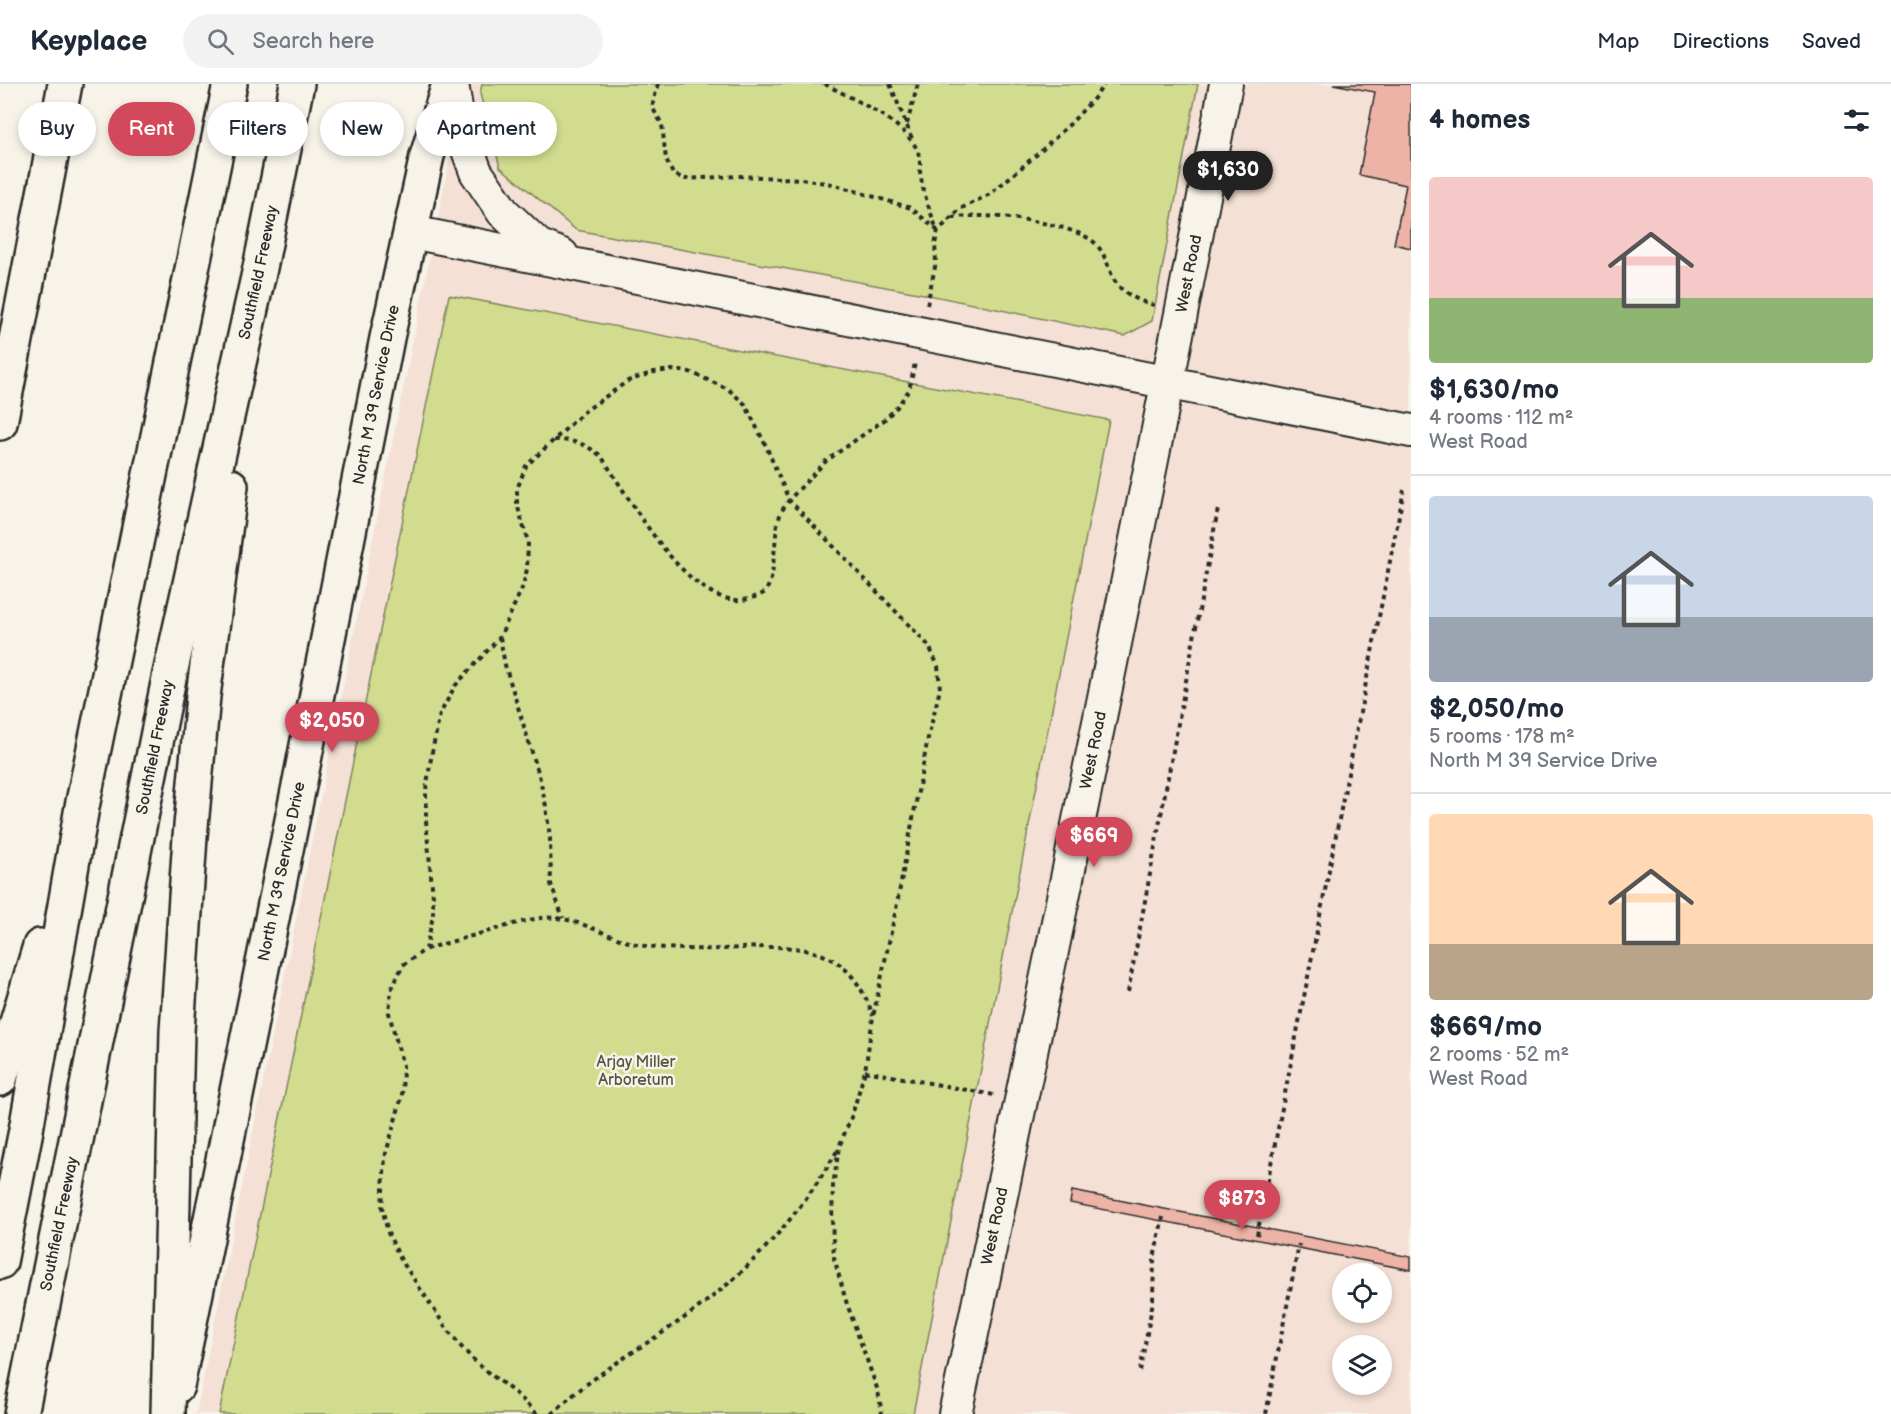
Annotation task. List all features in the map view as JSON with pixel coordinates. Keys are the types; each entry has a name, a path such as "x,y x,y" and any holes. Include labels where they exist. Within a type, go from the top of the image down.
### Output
{"main road":[{"path":"2,406 65,84"},
{"path":"0,1262 26,1130 82,807 230,84"},
{"name":"Southfield Freeway","path":"21,1414 165,694 260,268 297,84"},
{"name":"North M 39 Service Drive","path":"170,1414 300,781 387,338 427,156 451,84"},
{"path":"170,1414 177,1031 190,837 203,696 260,268"},
{"path":"0,1079 82,807"}],"street":[{"path":"451,84 459,126 476,172 503,212 538,245 617,275"},
{"name":"West Road","path":"956,1414 1022,1100 1226,84"},
{"path":"411,232 617,275 1411,431"}],"path":[{"path":"658,84 652,107 662,124 666,160 672,174 685,180 739,176 801,178 832,184 911,208 938,231"},
{"path":"825,84 896,124 914,144"},
{"path":"554,440 573,440 588,446 601,456 669,554 696,584 721,597 736,601 750,599 766,592 772,576 777,525 789,500 826,461 884,420 909,390 936,262 938,231 926,201 919,156 890,84"},
{"path":"907,124 918,84"},
{"path":"938,231 960,209 990,195 1033,158 1071,123 1104,84"},
{"path":"951,218 964,215 1000,216 1073,230 1095,243 1107,260 1114,281 1128,294 1150,304 1182,311"},
{"path":"426,949 433,916 426,790 440,714 455,686 500,637 523,586 527,569 528,543 517,504 517,489 526,466 585,411 628,381 654,372 672,370 690,372 728,389 745,404 789,500 929,646 938,666 940,689 928,738 873,1017 865,1071 852,1115 839,1147 817,1185 796,1212 726,1286 659,1336 612,1365 574,1393 552,1414"},
{"path":"1257,1235 1404,490"},
{"path":"1128,992 1218,509"},
{"path":"500,637 505,665 539,775 546,806 550,838 551,884 563,918"},
{"path":"537,1414 463,1349 401,1260 388,1233 382,1207 385,1157 402,1096 403,1066 389,1013 391,990 403,965 426,949 522,922 541,918 563,918 612,937 643,945 694,949 766,945 803,949 830,958 849,972 866,997 873,1017"},
{"path":"865,1071 1022,1100"},
{"path":"839,1147 833,1186 834,1258 878,1391 882,1414"},
{"path":"1140,1371 1153,1301 1154,1257 1163,1217"},
{"path":"1266,1414 1299,1244"}],"shaded area":[{"path":"465,84 1411,84 1411,1414 196,1414 450,156 557,156 557,102 461,102"}],"green space":[{"path":"482,84 1198,84 1152,321 1125,336 929,295 576,230 500,167 497,156 557,156 557,102 482,102 480,94"},
{"name":"Arjay Miller Arboretum","path":"449,295 1109,420 913,1414 219,1414"}],"building":[{"path":"1333,84 1411,84 1411,248 1394,244 1406,185 1359,175 1375,92"},
{"path":"1072,1191 1411,1257 1411,1270 1392,1266 1392,1263 1375,1263 1070,1203"}]}
